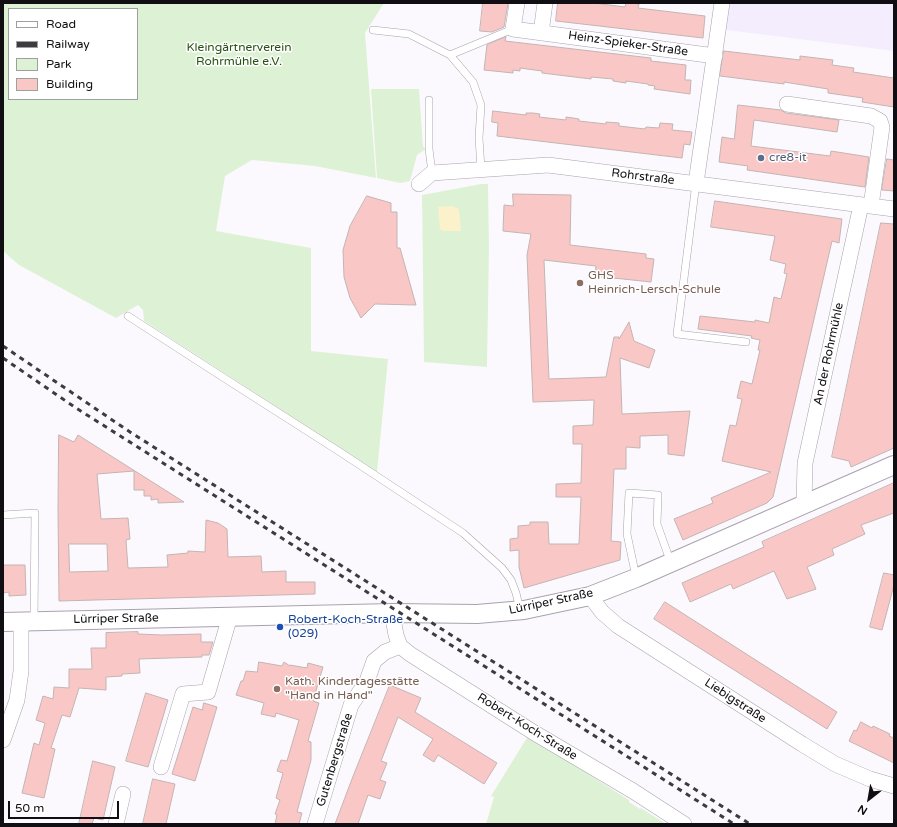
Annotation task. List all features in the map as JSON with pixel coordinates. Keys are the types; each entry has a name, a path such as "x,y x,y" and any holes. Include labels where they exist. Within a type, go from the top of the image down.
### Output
{"street":[{"path":"513,29 517,3"},
{"path":"541,33 545,3"},
{"path":"696,183 722,3"},
{"name":"Heinz-Spieker-Straße","path":"513,29 715,56"},
{"path":"787,104 871,116 880,121 882,128 866,205"},
{"name":"Rohrstraße","path":"432,173 548,165 894,209"},
{"path":"418,184 432,173"},
{"name":"An der Rohrmühle","path":"804,504 805,463 866,205"},
{"name":"Lürriper Straße","path":"3,622 392,613 477,614 520,611 590,596 671,564 894,465"},
{"name":"Liebigstraße","path":"590,596 602,612 618,626 802,744 835,764 870,779 894,786"},
{"path":"392,613 396,635 400,646"},
{"path":"161,767 183,694 208,692 230,616"},
{"path":"3,740 10,701 21,671 28,621"},
{"name":"Gutenbergstraße","path":"316,824 351,705 367,681 374,661 385,652 400,646"},
{"name":"Robert-Koch-Straße","path":"400,646 410,654 533,732 633,791 684,824"},
{"path":"116,824 123,794"}],"lane":[{"path":"450,55 513,29"},
{"path":"373,30 409,34 450,55 473,82 481,105 479,138 481,169"},
{"path":"429,100 429,149 432,173"},
{"path":"696,183 677,334 746,342"},
{"path":"128,316 463,533 502,568 511,580 520,611"},
{"path":"636,578 627,534 629,493 658,495 657,524 671,564"},
{"path":"3,515 35,514 28,621"}],"shaded area":[{"path":"730,3 894,3 894,51 726,30"}],"green space":[{"name":"Kleingärtnerverein Rohrmühle e.V.","path":"3,3 384,3 365,33 376,178 315,166 252,160 225,176 216,231 311,248 311,351 388,359 377,472 144,321 143,310 138,305 116,318 19,265 3,251"},
{"path":"371,89 419,89 423,146 426,149 417,155 410,181 400,183 377,178"},
{"path":"488,184 489,246 487,367 424,362 422,195"},
{"path":"528,736 629,800 629,802 666,824 486,824 494,797 491,796"}],"sand":[{"path":"452,206 459,209 461,231 443,231 440,229 438,207"}],"building":[{"path":"483,3 508,3 504,27 492,32 480,31"},
{"path":"558,3 594,3 625,7 626,3 631,3 639,4 638,8 705,16 703,38 556,21"},
{"path":"506,37 505,41 651,58 651,61 686,65 685,80 691,80 690,94 654,89 655,86 648,84 626,81 626,83 613,81 613,79 591,77 591,79 542,73 542,71 520,68 520,71 513,70 513,73 484,70 487,45"},
{"path":"724,51 800,60 800,56 833,60 832,65 854,68 853,72 894,78 894,107 862,102 863,98 828,93 828,89 784,82 784,84 720,76"},
{"path":"738,105 781,110 786,113 839,120 837,132 754,120 751,146 830,156 831,151 869,157 865,187 747,170 748,166 719,162 722,137 734,139"},
{"path":"493,111 526,115 526,113 533,113 540,114 539,117 566,120 566,117 579,119 579,121 606,124 606,122 619,123 619,126 645,129 646,127 659,128 660,123 673,124 672,130 692,132 690,145 684,144 682,158 497,136 498,123 492,122"},
{"path":"887,159 894,160 894,191 882,190"},
{"path":"513,194 571,195 570,245 646,254 646,258 654,259 651,282 595,276 596,266 544,260 549,379 606,377 614,337 619,337 619,339 629,322 634,341 655,350 649,368 620,358 622,414 690,411 684,456 668,454 668,435 640,436 640,448 626,447 626,469 614,469 611,541 621,542 620,560 524,588 519,567 519,550 510,551 510,539 518,538 518,526 530,525 530,522 548,522 549,544 579,544 581,497 556,497 556,484 581,483 582,444 573,444 573,426 593,425 594,400 533,402 527,255 531,234 503,231 504,205 513,206"},
{"path":"367,196 391,203 391,212 397,212 397,248 400,248 416,305 375,304 361,318 350,298 344,277 343,250 350,226"},
{"path":"715,201 842,219 839,243 832,241 773,497 767,503 683,540 674,519 713,503 711,498 771,472 722,461 730,425 736,426 742,399 737,398 741,381 752,384 760,350 758,350 760,340 751,338 752,336 698,329 700,316 755,322 755,320 769,323 774,297 781,299 787,274 784,273 786,264 770,260 775,236 711,227"},
{"path":"881,223 894,224 894,448 851,467 849,461 832,457"},
{"path":"59,435 74,442 78,435 184,502 158,503 158,499 151,500 151,496 144,496 144,490 134,490 134,471 97,474 101,519 128,518 130,539 126,540 128,568 168,567 167,555 188,553 188,551 205,552 206,520 218,523 227,529 228,557 261,556 262,572 286,571 286,582 315,582 315,594 59,601","holes":["69,544 107,544 108,571 70,572"]},
{"path":"894,483 894,513 861,525 865,534 832,549 834,555 807,567 816,589 787,599 774,571 733,589 731,584 690,602 682,583 764,547 762,542"},
{"path":"3,565 25,565 26,595 9,596 9,592 3,593"},
{"path":"884,573 894,575 894,585 882,630 870,627"},
{"path":"665,602 837,712 827,729 654,619"},
{"path":"138,632 138,634 162,635 201,634 201,642 213,642 209,655 202,655 202,657 139,659 140,673 106,677 106,690 79,688 70,717 62,715 51,748 55,749 44,798 22,793 34,743 39,745 45,723 36,720 43,696 53,699 54,687 69,688 69,669 92,669 91,648 106,648 106,633"},
{"path":"259,662 282,666 284,662 290,666 307,668 308,663 323,667 313,701 319,703 308,741 311,742 311,760 297,812 302,813 299,824 275,824 277,815 275,814 280,800 276,798 283,773 277,771 281,760 287,761 299,720 276,713 275,717 261,714 264,703 236,695 246,671 257,672"},
{"path":"390,685 421,698 415,712 497,763 484,784 438,755 434,762 423,755 433,739 398,717 381,761 387,763 380,780 386,782 380,799 368,795 358,824 335,824 352,779"},
{"path":"146,693 168,700 148,767 126,761"},
{"path":"204,703 217,707 195,781 172,774 193,707 202,710"},
{"path":"861,722 872,728 873,726 890,734 889,736 894,738 894,763 849,741 854,730 856,731"},
{"path":"93,761 115,767 103,820 94,818 92,824 79,824"},
{"path":"153,779 175,784 166,824 143,824"}],"railway":[{"path":"3,346 130,432 750,824"},
{"path":"3,358 76,408 734,824"}],"place":[{"name":"cre8-it","path":"761,158"},
{"name":"GHS Heinrich-Lersch-Schule","path":"580,283"},
{"name":"Robert-Koch-Straße (029)","path":"280,627"},
{"name":"Kath. Kindertagesstätte \"Hand in Hand\"","path":"277,689"}]}
